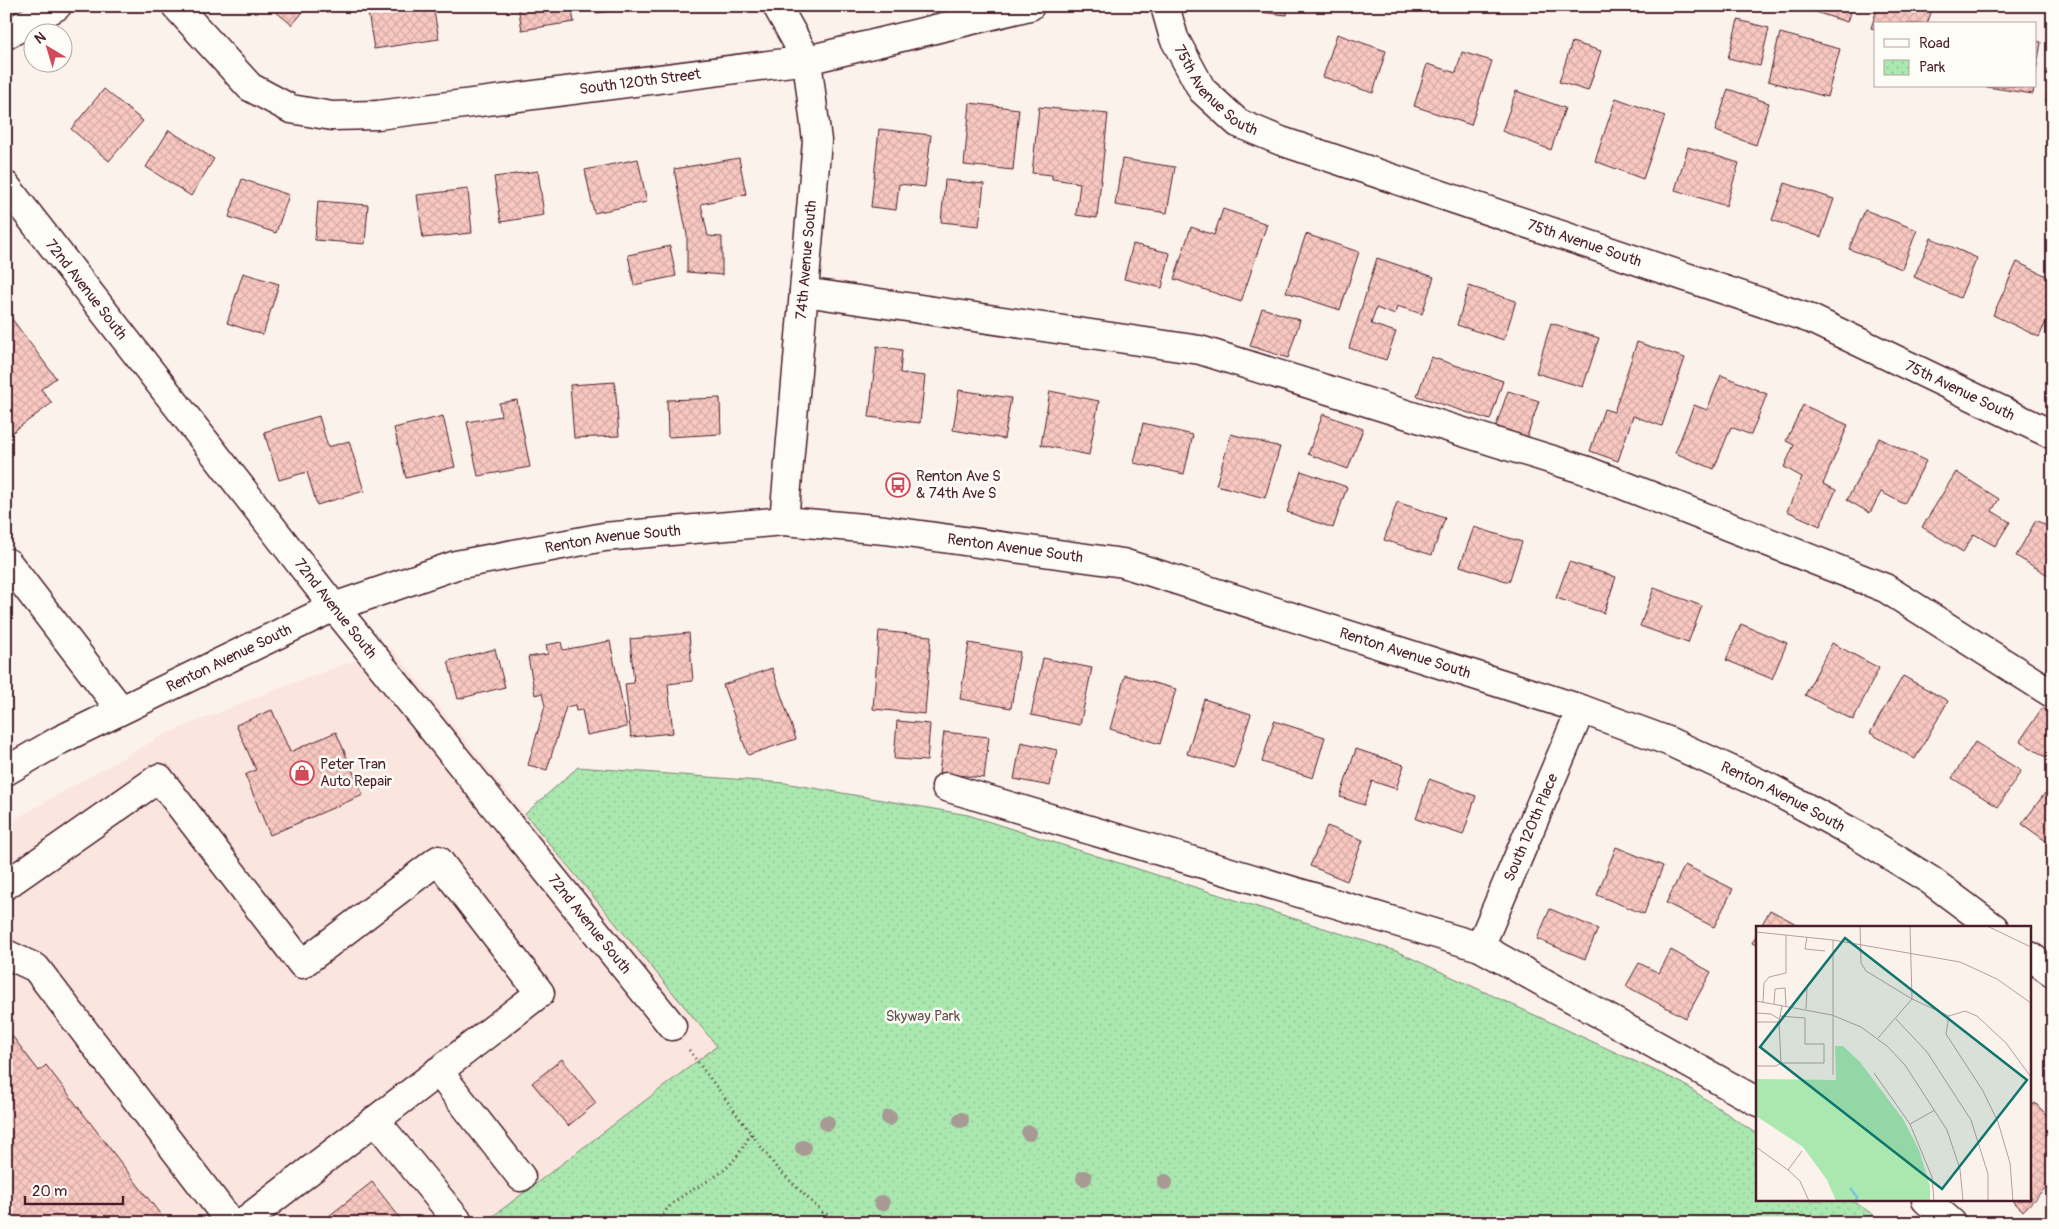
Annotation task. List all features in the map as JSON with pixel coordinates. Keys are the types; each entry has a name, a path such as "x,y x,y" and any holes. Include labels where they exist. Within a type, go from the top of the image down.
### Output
{"street":[{"path":"6,35 57,6"},
{"name":"South 120th Street","path":"176,6 250,87 291,109 332,116 378,114 807,60 1030,6"},
{"name":"74th Avenue South","path":"777,6 807,60 816,140 784,520"},
{"name":"75th Avenue South","path":"1165,6 1174,38 1202,90 1238,123 1291,144 1811,318 2053,434"},
{"name":"72nd Avenue South","path":"6,186 334,606 672,1026"},
{"path":"804,292 1200,350 1585,470 1885,588 2053,694"},
{"name":"Renton Avenue South","path":"6,771 60,740 334,606 456,565 604,537 784,520 885,530 1123,563 1581,708 1668,741 1770,788 1857,835 1930,880 1991,926"},
{"path":"8,563 121,710"},
{"name":"South 120th Place","path":"1480,946 1581,708"},
{"path":"6,885 159,778 302,964 438,860 540,993 242,1223"},
{"path":"946,786 1480,946 1756,1101"},
{"path":"6,954 36,968 231,1223"},
{"path":"2032,957 2053,973"},
{"path":"438,1071 521,1177"},
{"path":"375,1120 457,1220"},
{"path":"1928,1202 1952,1223"}],"path":[{"path":"672,1026 776,1167 822,1212 844,1223"},
{"path":"658,1223 674,1201 684,1193 715,1177 731,1163 743,1149 751,1133"},
{"path":"819,1223 822,1212"}],"shaded area":[{"path":"391,647 525,814 718,1046 484,1223 6,1223 6,824 163,735 277,689"}],"green space":[{"name":"Skyway Park","path":"578,767 785,783 968,815 1396,951 1682,1083 1756,1134 1756,1202 1855,1202 1885,1223 484,1223 717,1046 525,814"}],"building":[{"path":"269,6 308,6 292,25"},
{"path":"367,6 433,6 439,39 374,49"},
{"path":"518,6 571,6 574,22 522,30"},
{"path":"596,6 641,6 597,13"},
{"path":"1249,6 1288,6 1287,15 1249,11"},
{"path":"1741,6 1762,6 1760,11"},
{"path":"1796,6 1852,6 1847,22"},
{"path":"1878,6 1933,7 1928,22 1874,22 1874,29 1871,28"},
{"path":"1738,20 1769,28 1760,66 1728,58"},
{"path":"1780,33 1840,49 1827,97 1768,81"},
{"path":"1337,34 1386,51 1373,93 1323,77"},
{"path":"2036,41 2041,42 2036,72"},
{"path":"1572,42 1601,51 1588,91 1559,82"},
{"path":"1462,52 1492,61 1471,125 1414,106 1427,64 1456,73"},
{"path":"2053,53 2053,103 2046,102"},
{"path":"1993,88 2034,88 2033,94"},
{"path":"104,89 143,121 109,161 71,129"},
{"path":"1728,89 1769,103 1756,145 1715,131"},
{"path":"1516,91 1565,108 1551,150 1502,131"},
{"path":"1616,98 1665,116 1643,179 1595,161"},
{"path":"970,103 1019,109 1013,170 964,165"},
{"path":"1039,107 1108,114 1097,218 1076,215 1080,183 1052,179 1052,175 1032,173"},
{"path":"879,129 931,135 925,187 899,184 896,210 871,207"},
{"path":"169,130 214,159 191,196 146,167"},
{"path":"1688,147 1739,163 1726,206 1675,190"},
{"path":"739,158 746,194 701,204 708,236 722,237 722,275 687,272 687,235 674,169"},
{"path":"638,159 647,202 594,213 585,170"},
{"path":"1122,159 1175,167 1167,213 1115,205"},
{"path":"538,171 544,215 501,222 494,177"},
{"path":"242,179 289,195 276,233 229,217"},
{"path":"945,180 984,184 979,226 941,222"},
{"path":"1785,183 1834,199 1821,237 1772,220"},
{"path":"468,189 472,233 423,238 417,195"},
{"path":"318,201 368,205 365,244 315,240"},
{"path":"1223,209 1267,224 1241,302 1174,279 1191,227 1214,235"},
{"path":"1865,210 1917,230 1902,269 1849,249"},
{"path":"1306,234 1359,252 1340,310 1286,292"},
{"path":"1931,238 1977,258 1960,298 1914,277"},
{"path":"1133,244 1170,253 1162,288 1124,279"},
{"path":"670,246 676,276 634,285 628,255"},
{"path":"1377,258 1434,277 1422,314 1397,306 1395,315 1376,308 1371,324 1396,332 1386,360 1349,348"},
{"path":"2017,262 2053,279 2053,307 2039,337 1993,315"},
{"path":"243,273 279,284 263,335 227,323"},
{"path":"1469,286 1516,301 1504,340 1457,325"},
{"path":"1262,308 1300,320 1288,358 1250,346"},
{"path":"6,311 56,378 41,389 52,403 10,434 6,428"},
{"path":"1551,323 1599,338 1583,387 1536,373"},
{"path":"1637,342 1685,358 1662,426 1633,416 1618,461 1590,451 1604,409 1614,412"},
{"path":"877,346 902,350 900,373 925,376 920,423 869,417"},
{"path":"1431,357 1503,381 1490,420 1417,396"},
{"path":"1721,375 1767,394 1751,435 1731,427 1714,469 1675,453 1694,405 1707,410"},
{"path":"615,382 619,436 574,438 570,385"},
{"path":"959,390 1011,398 1004,439 953,430"},
{"path":"1050,391 1099,401 1089,455 1041,445"},
{"path":"1508,391 1539,401 1527,437 1496,426"},
{"path":"720,398 721,434 668,437 667,400"},
{"path":"517,400 530,467 478,476 467,422 501,416 499,403"},
{"path":"1803,405 1848,425 1823,484 1836,490 1820,526 1787,511 1802,477 1784,467 1794,445 1786,441"},
{"path":"1323,414 1363,429 1348,469 1308,454"},
{"path":"319,416 328,447 349,441 364,491 317,505 307,472 279,480 264,432"},
{"path":"443,416 455,467 406,478 394,428"},
{"path":"1143,423 1193,435 1184,474 1134,463"},
{"path":"1231,434 1280,447 1265,498 1216,485"},
{"path":"1879,438 1926,461 1904,504 1881,492 1870,513 1847,500"},
{"path":"1301,471 1347,487 1333,528 1287,512"},
{"path":"1956,472 1999,499 1992,511 2010,522 1995,546 1974,534 1963,552 1922,527"},
{"path":"1397,502 1445,518 1432,555 1384,540"},
{"path":"2036,520 2053,530 2053,578 2016,556"},
{"path":"1474,527 1522,542 1509,582 1460,566"},
{"path":"1569,562 1616,577 1604,613 1556,598"},
{"path":"1654,588 1702,606 1688,643 1640,626"},
{"path":"1741,624 1787,643 1772,679 1726,660"},
{"path":"879,631 931,636 925,714 873,709"},
{"path":"689,633 693,681 668,684 673,733 631,737 625,684 634,683 630,639"},
{"path":"610,641 627,727 587,735 582,710 576,711 575,705 566,707 547,770 528,765 545,706 542,693 535,695 528,657 548,654 546,645 561,642 563,650"},
{"path":"969,643 1020,652 1011,708 960,699"},
{"path":"1832,643 1879,668 1853,720 1805,695"},
{"path":"495,649 505,687 458,699 448,661"},
{"path":"1043,658 1092,668 1080,725 1031,715"},
{"path":"772,668 796,739 748,755 723,685"},
{"path":"1125,675 1176,689 1160,744 1110,729"},
{"path":"1903,676 1948,701 1915,759 1870,733"},
{"path":"1204,699 1251,714 1234,768 1187,754"},
{"path":"2042,708 2053,715 2053,749 2047,758 2020,741"},
{"name":"Peter Tran Auto Repair","path":"272,710 290,752 336,732 363,795 270,835 245,775 256,770 236,725"},
{"path":"897,721 930,724 927,761 894,759"},
{"path":"1274,721 1325,737 1313,778 1262,762"},
{"path":"944,732 989,737 984,778 939,773"},
{"path":"1021,742 1057,750 1050,786 1014,779"},
{"path":"1975,742 2021,771 1998,807 1952,778"},
{"path":"1356,749 1404,765 1396,789 1372,781 1364,805 1340,797"},
{"path":"1429,779 1476,796 1463,835 1416,819"},
{"path":"2045,793 2053,799 2053,846 2022,824"},
{"path":"1327,826 1363,840 1347,881 1310,866"},
{"path":"1616,847 1663,866 1644,914 1597,895"},
{"path":"1685,865 1733,889 1714,927 1666,903"},
{"path":"1550,909 1598,929 1585,959 1537,939"},
{"path":"1770,910 1800,926 1761,926"},
{"path":"1756,936 1756,945 1752,943"},
{"path":"1671,950 1711,972 1686,1018 1626,986 1639,963 1659,973"},
{"path":"6,1028 39,1071 46,1065 167,1223 6,1223"},
{"path":"562,1059 596,1103 568,1126 532,1083"},
{"path":"2035,1103 2053,1121 2053,1180 2032,1202 2032,1105"},
{"path":"372,1182 404,1223 320,1223"},
{"path":"2053,1187 2053,1199 2047,1192"},
{"path":"2014,1202 2032,1202 2023,1211"}],"place":[{"name":"Renton Ave S & 74th Ave S","path":"898,485"},
{"name":"Peter Tran Auto Repair","path":"302,773"}]}
